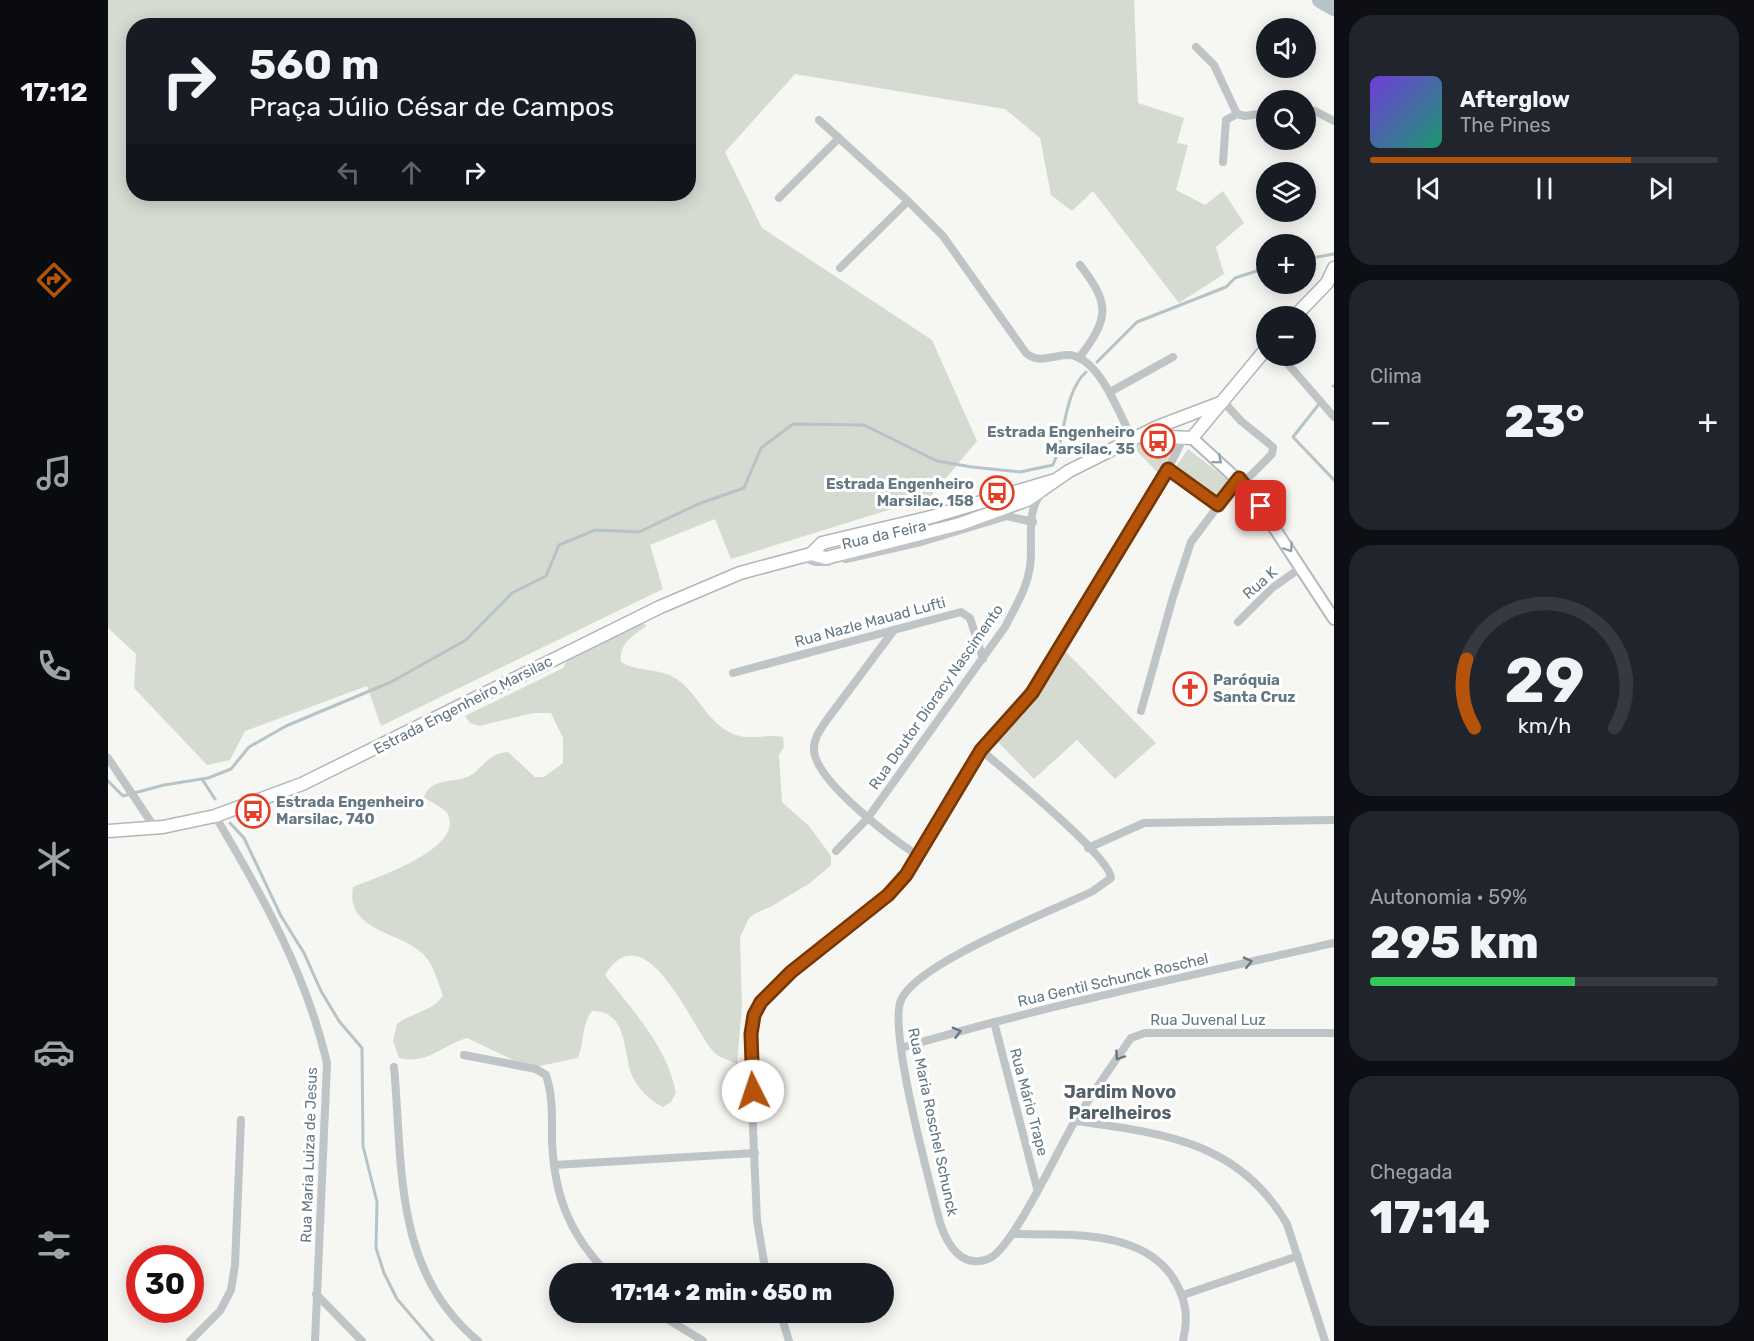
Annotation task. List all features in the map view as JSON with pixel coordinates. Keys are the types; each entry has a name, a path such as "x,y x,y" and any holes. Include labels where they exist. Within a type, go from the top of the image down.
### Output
{"main road":[{"path":"1306,306 1330,285 1334,268"},
{"path":"1256,360 1188,438 1241,480 1302,567 1334,619"},
{"name":"Estrada Engenheiro Marsilac","path":"108,831 155,828 215,816 320,776 700,589 741,573 806,555 822,543 931,517 1052,481 1157,427 1217,403"},
{"name":"Estrada Engenheiro Marsilac","path":"1138,438 1188,438"},
{"name":"Estrada Engenheiro Marsilac","path":"806,555 826,558 1004,513 1030,505 1052,481"},
{"path":"1004,513 1001,502 1011,492 1030,505"}],"street":[{"path":"1196,47 1214,65 1237,114"},
{"path":"1316,112 1334,122"},
{"path":"1223,162 1225,124 1229,117 1237,114 1245,117 1256,115"},
{"path":"819,120 908,201 953,249 1026,353 1040,360 1068,355 1079,358 1092,368 1110,392 1138,438"},
{"path":"779,198 839,138"},
{"path":"840,268 908,201"},
{"path":"1079,358 1099,332 1103,316 1099,296 1080,265"},
{"path":"1110,392 1173,357"},
{"path":"1289,366 1334,417"},
{"path":"1141,711 1191,542 1218,505 1241,480 1272,454 1273,447 1217,403"},
{"path":"764,1263 760,1247 751,1034 757,1009 791,972 888,895 906,875 981,750 1032,693 1188,438"},
{"path":"1168,469 1218,505"},
{"name":"Rua Doutor Dioracy Nascimento","path":"836,851 867,819 1005,627 1021,597 1032,556 1033,522 1030,505"},
{"path":"1004,513 1033,522"},
{"name":"Rua K","path":"1238,622 1272,588 1302,567"},
{"name":"Rua Nazle Mauad Lufti","path":"733,673 954,614 966,614 974,626 983,658"},
{"path":"894,630 826,721 814,743 817,760 824,772 867,819 917,855"},
{"path":"981,750 1088,848 1144,823 1334,820"},
{"path":"108,758 155,828"},
{"name":"Rua Maria Luiza de Jesus","path":"215,816 250,877 297,974 327,1063 315,1341"},
{"name":"Rua Maria Roschel Schunck","path":"989,1259 962,1258 947,1242 932,1191 901,1048 898,1029 900,1001 919,979 968,950 1093,891 1111,878 1106,866 1088,848"},
{"name":"Rua Gentil Schunck Roschel","path":"901,1048 1096,996 1180,980 1334,944"},
{"name":"Rua Mário Trape","path":"994,1022 1037,1188"},
{"name":"Rua Juvenal Luz","path":"989,1259 999,1252 1012,1234 1075,1121 1131,1038 1137,1035 1334,1033"},
{"path":"464,1055 536,1070 546,1075 551,1098 554,1165 564,1212 584,1245 599,1263"},
{"path":"394,1067 401,1186 420,1259 441,1301 478,1341"},
{"path":"190,1341 220,1311 231,1290 236,1253 241,1120"},
{"path":"1075,1121 1148,1131 1229,1161 1248,1176 1278,1209 1287,1224 1325,1341"},
{"path":"554,1165 755,1153"},
{"path":"1012,1234 1080,1236 1121,1242 1154,1258 1171,1274 1183,1295 1187,1324 1183,1341"},
{"path":"1183,1295 1298,1256"},
{"path":"316,1294 362,1341"},
{"path":"674,1323 703,1341"},
{"path":"783,1323 789,1341"}],"shaded area":[{"path":"108,0 1134,0 1138,103 1184,118 1177,143 1188,145 1176,190 1205,205 1223,191 1244,223 1216,247 1224,274 1179,303 1093,191 1072,211 1051,195 1040,138 1005,109 795,74 725,152 762,228 932,340 977,441 930,497 731,559 715,519 650,545 663,589 381,726 367,686 245,731 230,760 207,765 134,688 136,654 108,628"},
{"path":"1170,437 1179,444 1158,473 1131,445"},
{"path":"1188,449 1227,479 1228,483 1216,497 1177,472 1175,468"},
{"path":"638,623 647,625 625,644 622,649 621,662 675,678 691,692 710,717 736,735 783,737 784,747 779,755 782,802 809,826 831,856 831,865 810,883 749,918 740,937 742,1005 737,1064 718,1056 712,1050 666,980 651,964 636,956 620,959 605,975 648,1030 665,1060 676,1093 671,1102 663,1107 648,1097 636,1083 631,1073 618,1024 612,1017 603,1013 592,1011 589,1016 578,1058 525,1069 509,1058 467,1038 427,1057 399,1058 393,1041 397,1024 428,1009 443,996 433,969 424,955 414,947 377,929 357,913 353,902 353,887 416,860 444,838 450,826 447,813 424,797 433,786 467,777 502,753 508,752 535,777 544,777 563,763 563,738 551,713 533,713 479,726 470,723 465,716 563,668 574,655 599,646 603,635"},
{"path":"1064,650 1156,743 1115,779 1077,740 1034,779 997,741 1022,716"}],"waterway":[{"path":"1320,0 1334,8"},
{"path":"1316,257 1334,254"},
{"path":"1097,362 1137,322 1226,287 1235,278 1256,271"},
{"path":"108,781 123,796 164,785 208,778 231,769 249,747 286,726 391,682 466,640 512,593 546,576 559,545 595,530 639,532 698,504 744,488 761,448 793,424 864,425 937,461 972,467 1020,472 1053,465 1073,391 1086,372"},
{"path":"1319,404 1293,437 1334,480"},
{"path":"202,779 215,799"},
{"path":"230,823 244,838 281,916 304,953 321,991 339,1021 362,1048 363,1146 377,1202 376,1248 384,1273 397,1299 433,1341"}],"place":[{"name":"Estrada Engenheiro Marsilac, 35","path":"1158,441"},
{"name":"Estrada Engenheiro Marsilac, 158","path":"997,493"},
{"name":"Paróquia Santa Cruz","path":"1190,689"},
{"name":"Estrada Engenheiro Marsilac, 740","path":"253,811"}],"district":[{"name":"Jardim Novo Parelheiros","path":"1120,1102"}],"route":[{"path":"753,1091 750,1060 751,1034 754,1015 761,1002 791,972 888,895 906,875 981,750 1032,693 1168,469 1218,505 1239,478 1261,506"}]}
